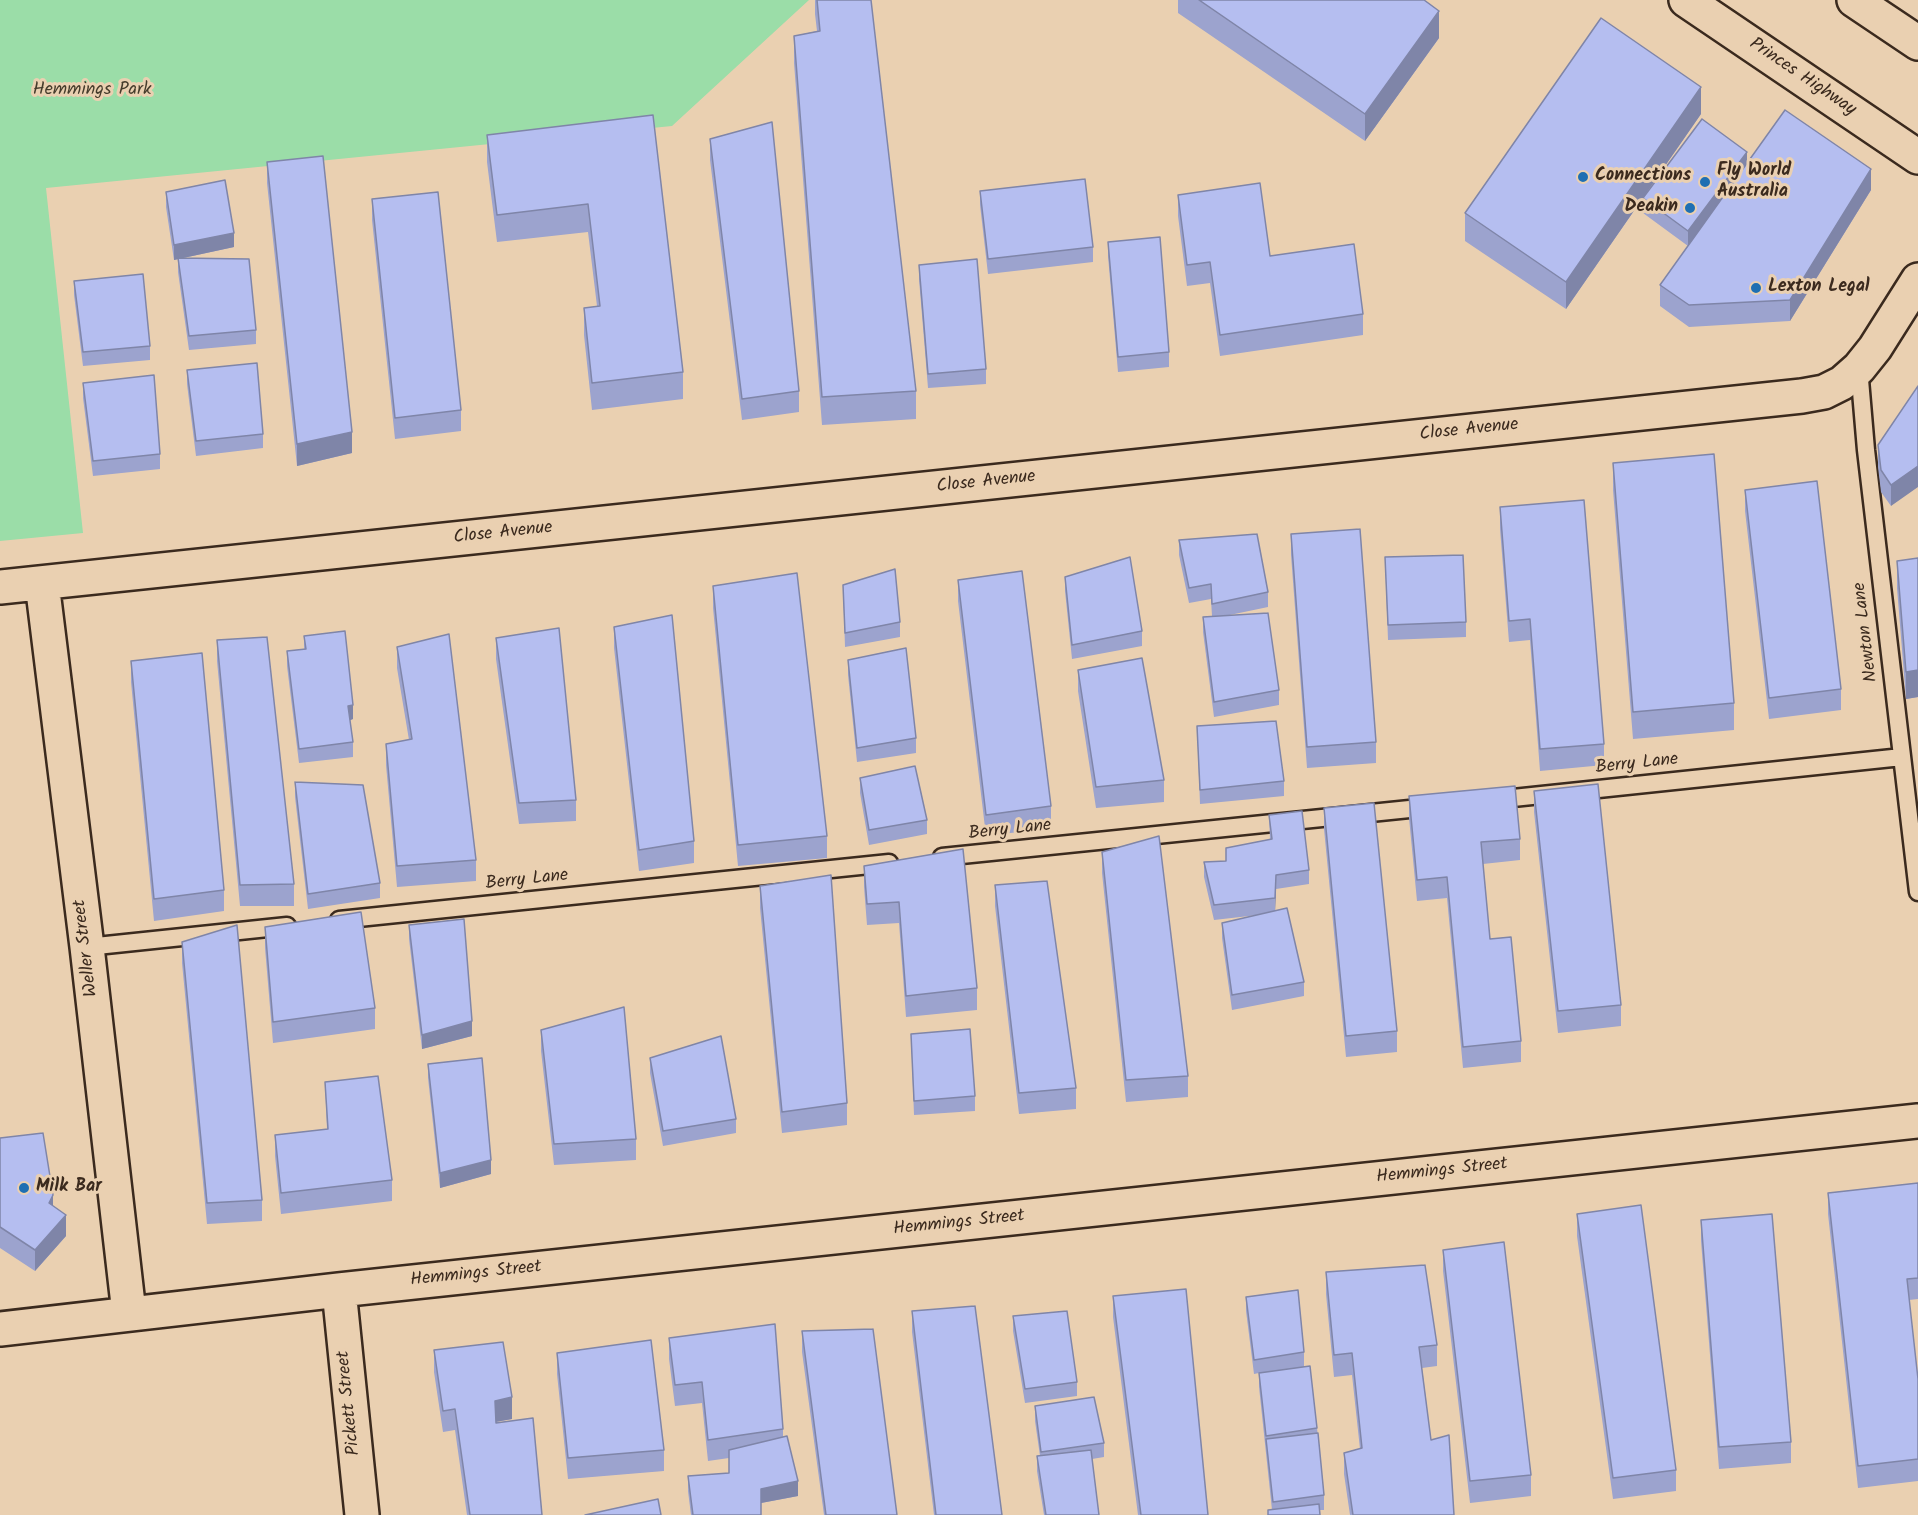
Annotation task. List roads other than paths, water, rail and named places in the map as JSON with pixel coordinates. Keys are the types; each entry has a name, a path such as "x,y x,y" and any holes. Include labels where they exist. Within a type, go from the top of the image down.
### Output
{"main road":[{"name":"Princes Highway","path":"1686,0 1918,157"},
{"path":"1854,0 1918,43"},
{"name":"Close Avenue","path":"0,587 1802,396 1824,392 1842,383 1858,368 1875,348 1918,280"},
{"name":"Weller Street","path":"42,583 129,1313"},
{"name":"Hemmings Street","path":"0,1329 339,1290 1918,1121"},
{"name":"Pickett Street","path":"339,1290 362,1515"}],"lane":[{"name":"Newton Lane","path":"1858,368 1918,891"},
{"name":"Berry Lane","path":"1482,801 1902,757"},
{"name":"Berry Lane","path":"326,922 1446,805"},
{"path":"87,946 302,924"}],"place":[{"name":"Connections","path":"1583,177"},
{"name":"Fly World Australia","path":"1705,182"},
{"name":"Deakin","path":"1690,208"},
{"name":"Lexton Legal","path":"1756,288"},
{"name":"Milk Bar","path":"24,1188"}],"park label":[{"name":"Hemmings Park","path":"92,91"}]}
